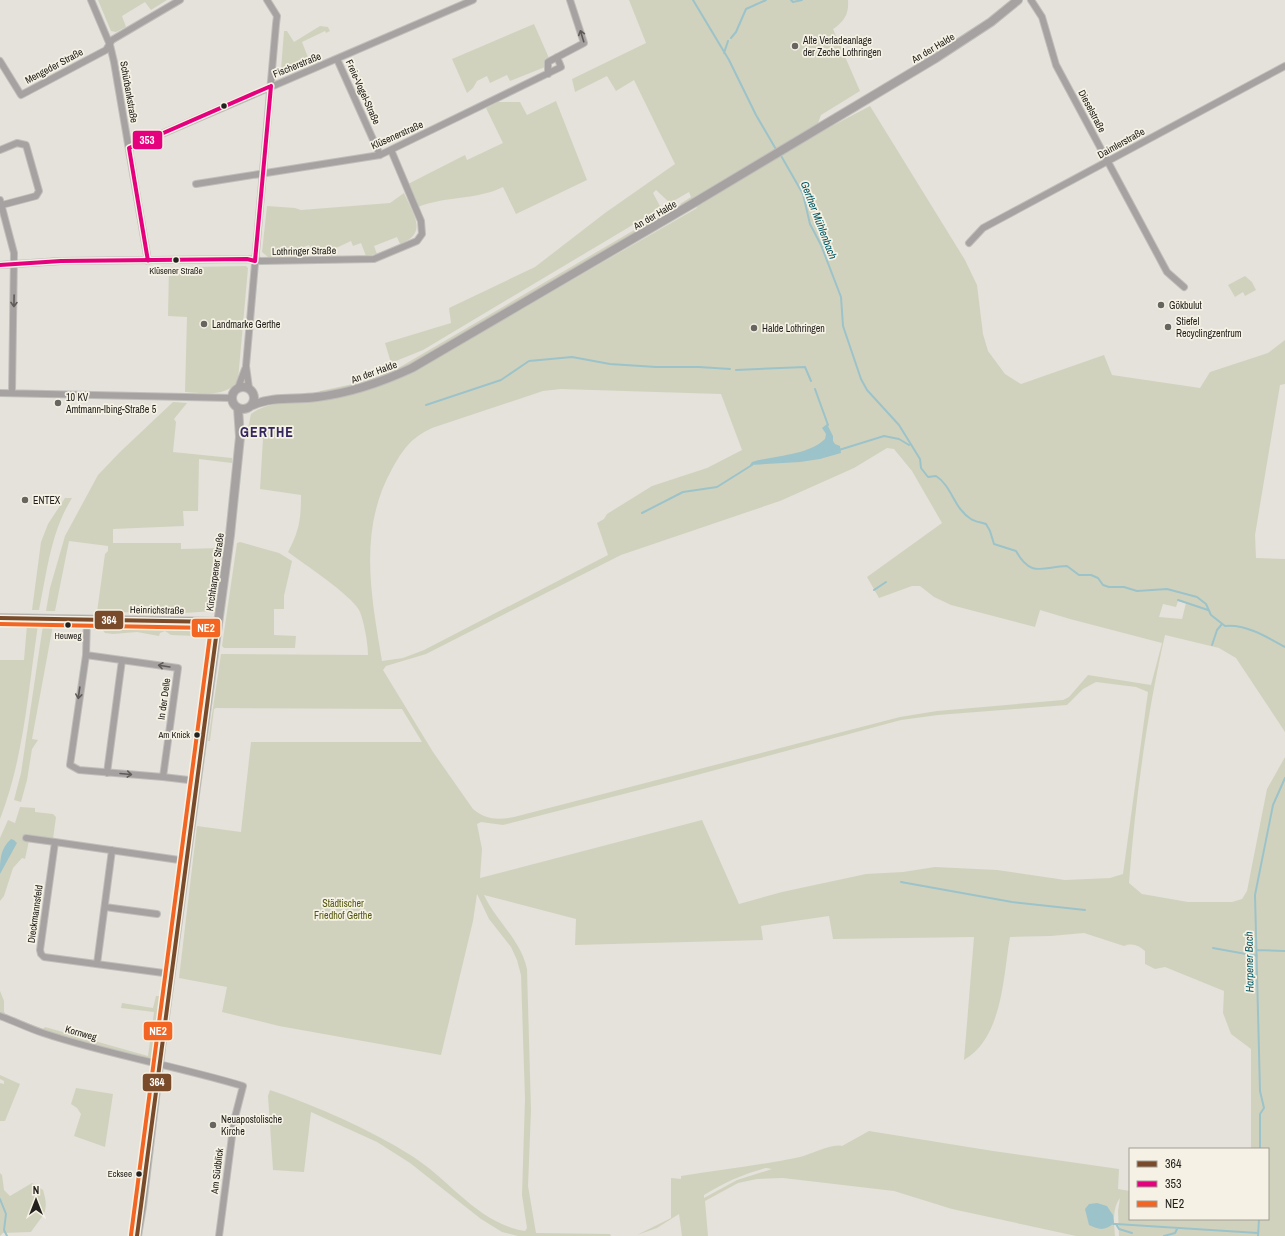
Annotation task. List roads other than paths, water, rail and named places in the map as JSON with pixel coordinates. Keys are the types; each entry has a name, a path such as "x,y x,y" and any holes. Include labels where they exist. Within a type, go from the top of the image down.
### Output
{"street":[{"name":"Schürbankstraße","path":"92,0 110,45 148,261"},
{"path":"110,45 112,40 180,0"},
{"path":"246,366 251,390 255,398 251,406 238,408 234,404 232,398 234,392 238,388 246,366 271,86 276,16 268,0"},
{"name":"Fischerstraße","path":"128,148 473,0"},
{"path":"548,74 548,62 584,43 570,0"},
{"name":"An der Halde","path":"251,406 261,401 313,398 349,391 378,382 412,368 798,141 961,43 991,22 1018,0"},
{"name":"Dieselstraße","path":"1031,0 1042,17 1056,64 1107,162 1167,272 1184,287"},
{"name":"Mengeder Straße","path":"0,61 21,95 106,50 110,45"},
{"name":"Klüsenerstraße","path":"196,184 380,156 561,67 557,57"},
{"name":"Freie-Vogel-Straße","path":"337,59 380,156"},
{"name":"Daimlerstraße","path":"970,242 983,228 1285,66"},
{"path":"0,150 17,143 26,145 39,191 36,196 1,202 14,253 12,393"},
{"name":"Lothringer Straße","path":"0,264 14,262 374,259 415,243 420,236 422,229 421,221 391,150"},
{"path":"238,388 251,390"},
{"name":"An der Halde","path":"251,390 260,396 282,399"},
{"path":"0,393 232,398"},
{"name":"Kirchharpener Straße","path":"136,1236 142,1206 159,1065 230,535 240,434 245,416 251,406"},
{"name":"Kirchharpener Straße","path":"238,408 240,434"},
{"name":"Heinrichstraße","path":"0,618 218,622"},
{"path":"88,619 86,655 70,764 72,767 79,770 197,781"},
{"name":"In der Delle","path":"86,655 178,668 163,777"},
{"path":"107,772 122,660"},
{"path":"26,838 186,861"},
{"name":"Dieckmannsfeld","path":"55,842 41,954 44,957 171,974"},
{"path":"97,964 112,850"},
{"path":"105,907 157,914"},
{"name":"Kornweg","path":"0,1016 42,1033 159,1065 200,1073 244,1086"},
{"name":"Am Südblick","path":"219,1236 234,1121 244,1086"}],"water":[{"path":"827,424 833,436 833,441 835,444 840,446 841,453 820,459 800,462 750,465 752,462 800,452 818,445 825,439 826,434 822,428"},
{"path":"11,839 17,843 0,874 3,851"},
{"path":"1097,1203 1107,1206 1113,1215 1114,1223 1102,1229 1089,1225 1085,1209 1089,1204"}],"waterway":[{"name":"Gerther Mühlenbach","path":"693,0 729,60 756,115 777,151"},
{"path":"731,38 736,32 746,9 766,0"},
{"path":"791,0 793,2 802,0"},
{"path":"724,53 728,41"},
{"name":"Gerther Mühlenbach","path":"780,154 803,194 810,224 821,245 841,297 843,326 861,379 867,390 899,425 920,459 921,468 928,477 936,476 941,480 965,515 973,520 986,524 994,544 1016,551 1021,559 1032,568 1044,569 1067,566 1079,575 1091,575 1098,578 1103,585 1109,587 1124,587 1137,591 1167,589 1197,597 1206,604 1211,615 1225,626 1248,629 1264,635 1285,647"},
{"path":"426,405 501,380 529,361 572,357 610,364 730,369"},
{"path":"736,370 805,367 811,381"},
{"path":"815,389 828,425"},
{"path":"839,450 884,436 899,439 909,445"},
{"path":"642,513 683,492 717,487 752,465"},
{"path":"874,590 886,582"},
{"path":"1178,600 1208,610"},
{"path":"1212,645 1217,630 1222,624"},
{"name":"Harpener Bach","path":"1260,1148 1260,1114 1264,1108 1260,1091 1255,895 1273,805 1285,778"},
{"path":"901,882 1012,902 1085,910"},
{"path":"1213,948 1257,956"},
{"path":"1257,950 1285,951"},
{"path":"0,1199 6,1214 4,1230 7,1236"},
{"name":"Harpener Bach","path":"1258,1236 1259,1220"},
{"path":"1113,1224 1116,1224 1119,1229 1132,1233"},
{"path":"1116,1224 1258,1233"},
{"path":"1164,1236 1175,1233 1177,1229"}],"place":[{"name":"Alte Verladeanlage der Zeche Lothringen","path":"795,46"},
{"name":"Klüsener Straße","path":"176,260"},
{"name":"Gökbulut","path":"1161,305"},
{"name":"Landmarke Gerthe","path":"204,324"},
{"name":"Stiefel Recyclingzentrum","path":"1168,327"},
{"name":"Halde Lothringen","path":"754,328"},
{"name":"10 KV Amtmann-Ibing-Straße 5","path":"58,403"},
{"name":"ENTEX","path":"25,500"},
{"name":"Heuweg","path":"68,625"},
{"name":"Am Knick","path":"197,735"},
{"name":"Neuapostolische Kirche","path":"213,1125"},
{"name":"Ecksee","path":"139,1174"}],"district":[{"name":"GERTHE","path":"267,432"}],"park label":[{"name":"Städtischer Friedhof Gerthe","path":"343,908"}]}
